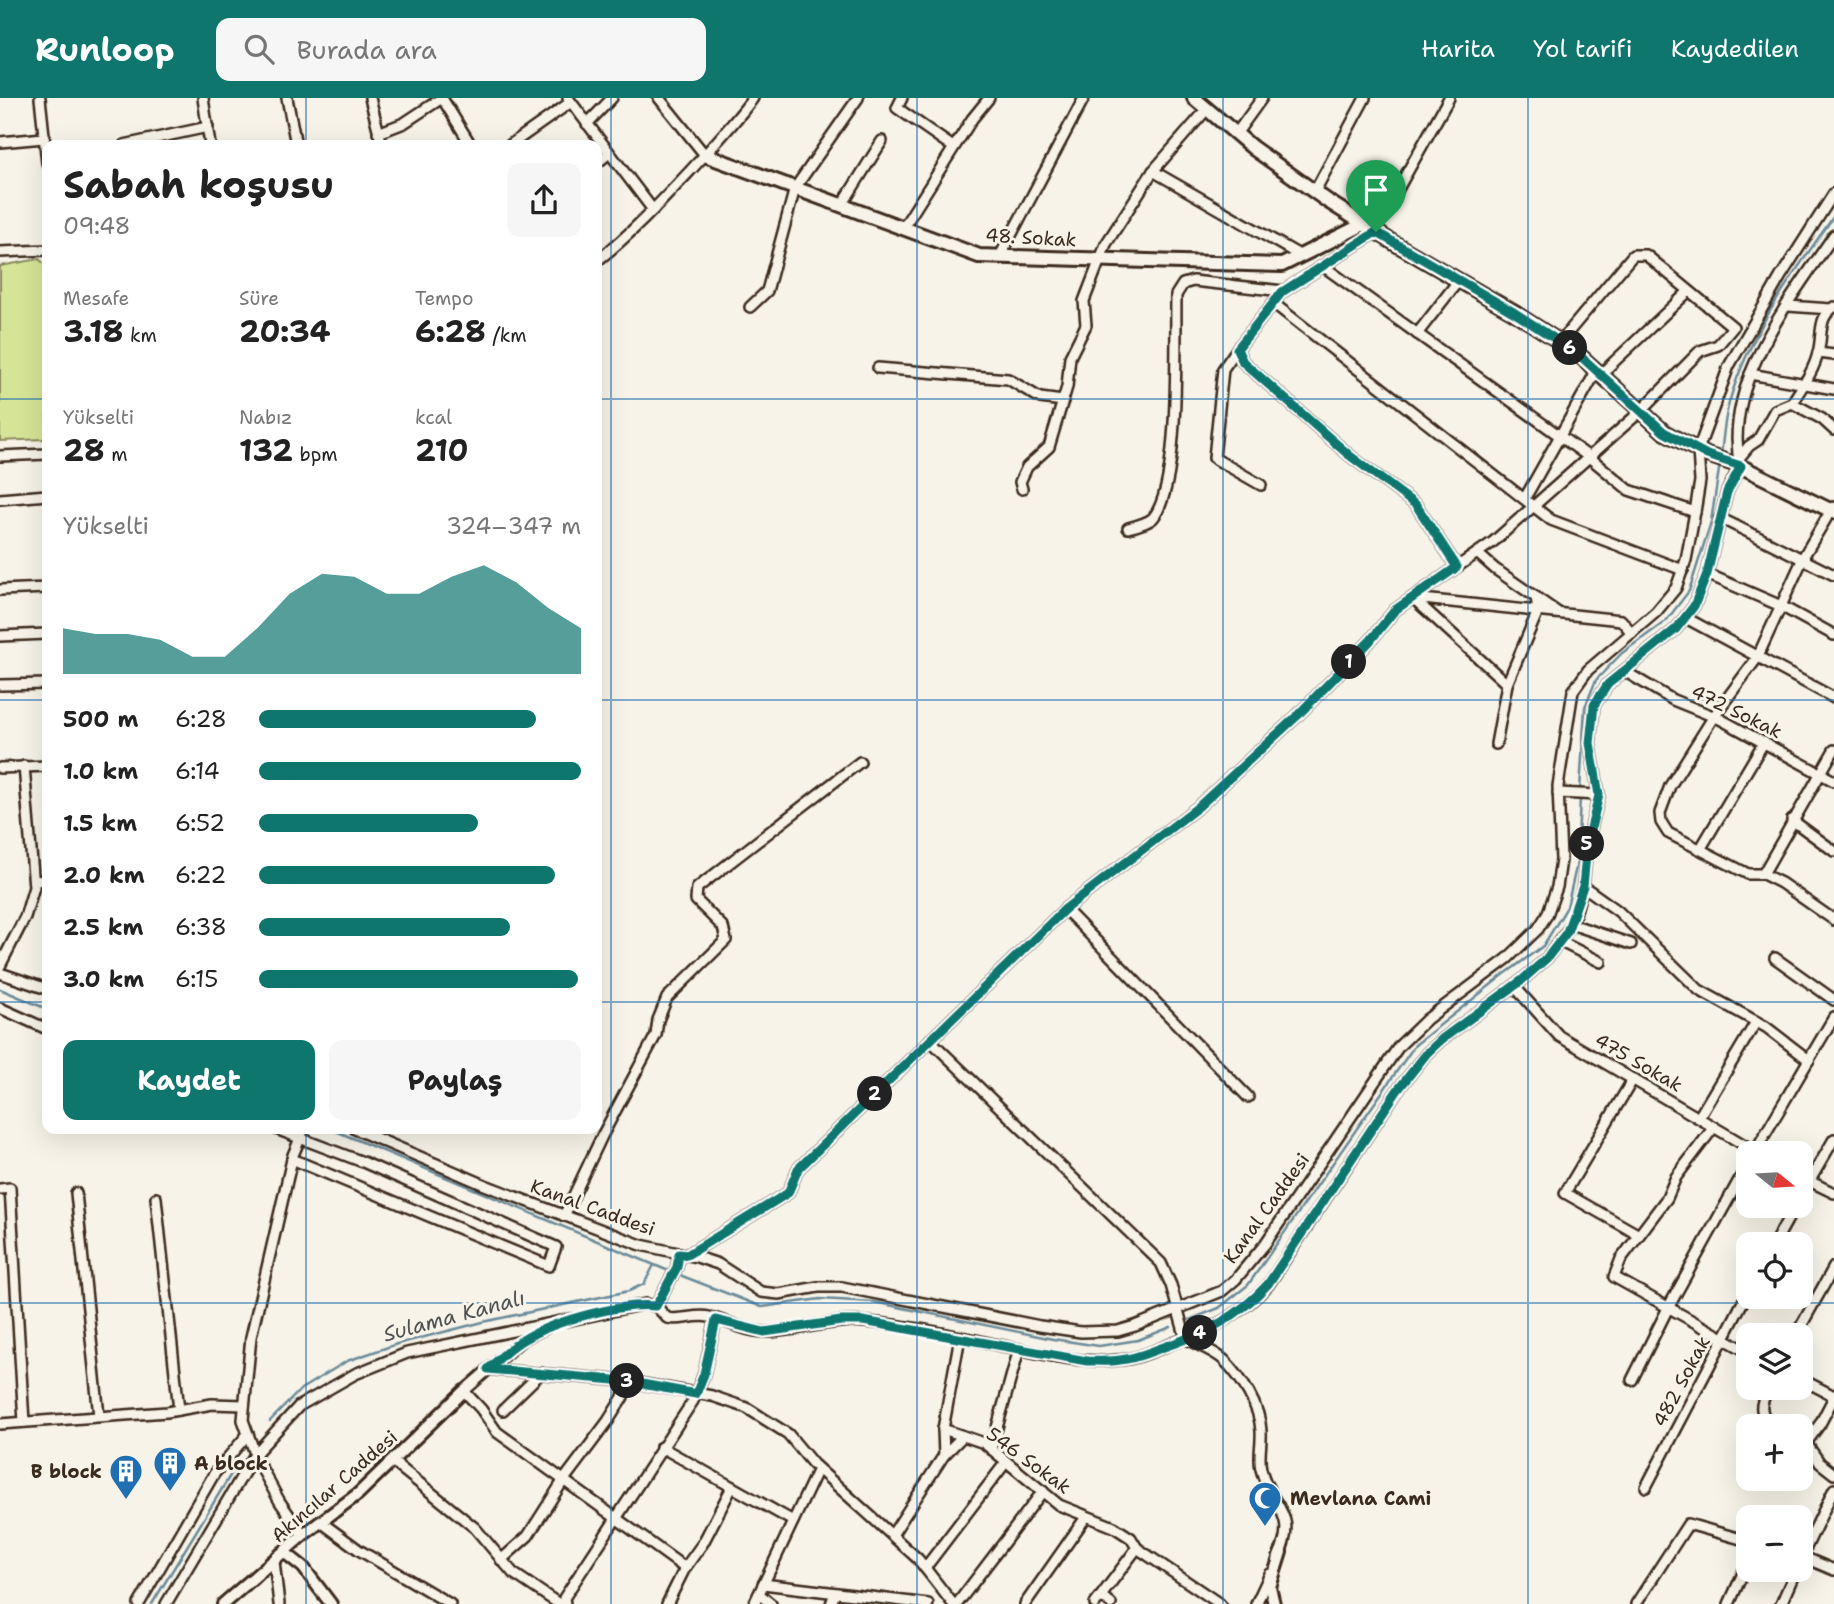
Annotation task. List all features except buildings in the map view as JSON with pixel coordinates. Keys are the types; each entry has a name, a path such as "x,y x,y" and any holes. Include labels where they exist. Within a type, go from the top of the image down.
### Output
{"main road":[{"path":"1194,98 1236,134 1364,224 1560,342 1599,372 1664,432 1702,453 1737,463 1833,509"},
{"name":"48. Sokak","path":"705,155 979,256 1282,265 1364,224"}],"street":[{"path":"0,142 44,138 40,98"},
{"path":"203,98 209,140"},
{"path":"287,98 295,140"},
{"path":"370,98 380,140"},
{"path":"378,133 404,123 442,98 468,140"},
{"path":"587,124 612,98"},
{"path":"659,98 705,155"},
{"path":"602,257 653,210 733,125 753,98"},
{"path":"750,307 767,291 795,188 858,98"},
{"path":"902,98 897,108 954,148"},
{"path":"903,228 972,119 989,98"},
{"path":"1000,256 1084,98"},
{"path":"1236,134 1262,98"},
{"path":"1315,191 1365,98"},
{"path":"1364,224 1390,203 1449,98"},
{"path":"517,140 570,100 598,140"},
{"path":"1022,489 1020,482 1027,467 1049,447 1063,401 1070,357 1086,325 1084,301 1106,244 1153,171 1207,109"},
{"path":"147,140 208,127"},
{"path":"842,205 881,141"},
{"path":"602,145 653,210"},
{"path":"602,159 608,154"},
{"path":"1153,171 1301,256"},
{"path":"1702,453 1729,366 1781,275 1834,193"},
{"path":"1261,485 1214,458 1223,369 1283,291 1376,232"},
{"path":"1737,463 1738,419 1742,395 1760,350 1834,235"},
{"path":"0,252 42,250"},
{"path":"656,1306 683,1254 788,1193 798,1169 1065,909 1198,807 1297,716 1370,641 1395,610 1477,553 1535,505 1641,411 1700,351 1718,345 1733,327 1646,255 1633,255 1560,342"},
{"path":"1323,266 1589,457 1629,490 1695,512"},
{"path":"1417,334 1459,280"},
{"path":"1128,528 1152,520 1164,499 1172,457 1176,295 1183,284 1193,281 1283,291"},
{"path":"1525,498 1599,372 1689,291"},
{"path":"1273,303 1551,520 1683,570"},
{"path":"1788,306 1833,309"},
{"path":"166,1604 255,1454 299,1406 355,1374 407,1353 645,1304 656,1306 662,1315 673,1319 706,1317 764,1332 841,1321 863,1321 1087,1361 1120,1360 1186,1339 1216,1327 1236,1315 1262,1291 1421,1059 1442,1039 1514,986 1547,958 1561,942 1571,924 1583,886 1594,795 1590,743 1594,705 1608,684 1660,643 1686,618 1702,591 1737,463 1749,446 1758,440 1775,410 1791,403 1818,353 1826,312 1833,309"},
{"path":"1237,349 1243,362 1349,455 1416,505 1457,567"},
{"path":"1818,353 1834,355"},
{"path":"878,368 1007,379 1040,398 1063,401"},
{"path":"1750,374 1834,389"},
{"path":"1791,403 1822,419 1834,430"},
{"name":"Kanal Caddesi","path":"367,1134 641,1245 718,1264 761,1292 779,1294 818,1287 842,1287 1081,1332 1118,1331 1222,1291 1236,1279 1272,1234 1384,1064 1399,1046 1427,1019 1507,959 1538,929 1553,901 1560,873 1563,793 1559,775 1573,691 1588,670 1668,600 1683,570 1695,512 1702,453"},
{"path":"0,456 42,454"},
{"path":"0,499 42,495"},
{"path":"1833,509 1803,559 1757,658 1714,716 1670,786 1660,813 1661,822 1668,833 1748,874 1763,874 1781,883 1834,920"},
{"path":"1720,518 1834,575"},
{"path":"1477,553 1495,569 1559,613"},
{"path":"1707,574 1781,606 1834,635"},
{"path":"0,590 42,588"},
{"path":"1496,744 1507,684 1538,611 1536,597"},
{"path":"1413,598 1621,620 1632,633"},
{"path":"1413,598 1507,684"},
{"path":"1686,618 1834,698"},
{"path":"0,636 42,634"},
{"name":"472 Sokak","path":"1625,671 1672,699 1714,716 1834,781"},
{"path":"0,685 42,684"},
{"path":"1701,848 1764,742"},
{"path":"1763,874 1834,750"},
{"path":"564,1216 613,1114 656,1035 658,1020 667,998 726,940 723,927 696,900 697,888 860,762"},
{"path":"0,966 25,917 34,881 24,766"},
{"path":"0,768 42,766"},
{"path":"1563,793 1594,795"},
{"path":"1792,820 1834,851"},
{"path":"34,881 42,880"},
{"path":"1583,886 1618,911 1699,990 1756,1021 1809,1060"},
{"path":"1065,909 1248,1097"},
{"path":"1571,924 1630,944"},
{"path":"1561,942 1601,962"},
{"path":"1775,958 1834,1000"},
{"path":"0,973 42,987"},
{"name":"475 Sokak","path":"1514,986 1559,1036 1737,1141"},
{"path":"0,1008 42,1027"},
{"path":"1763,1141 1834,1017"},
{"path":"1699,1117 1756,1021"},
{"path":"930,1040 1161,1263 1171,1285 1186,1339 1223,1359 1253,1402 1261,1429 1260,1466 1267,1488 1284,1512 1286,1529 1270,1587 1273,1604"},
{"path":"1633,1079 1565,1193 1639,1235"},
{"path":"1714,1127 1676,1177 1667,1198 1621,1259 1614,1277 1736,1346"},
{"path":"288,1134 363,1162 556,1247 549,1266 292,1159"},
{"path":"302,1134 292,1159 251,1337 243,1420 255,1454 280,1502 303,1535"},
{"path":"1813,1169 1834,1139"},
{"path":"1813,1184 1834,1193"},
{"path":"1632,1380 1668,1308 1736,1186"},
{"path":"5,1188 24,1422"},
{"path":"76,1193 99,1416"},
{"path":"156,1198 179,1410"},
{"path":"1803,1323 1834,1267"},
{"name":"482 Sokak","path":"1646,1487 1739,1309"},
{"path":"571,1319 523,1339 464,1391 497,1432 685,1568"},
{"path":"565,1604 564,1598 696,1394 704,1374 716,1320"},
{"path":"944,1455 943,1429 960,1337"},
{"path":"991,1449 1019,1349"},
{"path":"488,1369 626,1381 734,1402 747,1408 788,1434 818,1469 925,1568 955,1604 1043,1491"},
{"path":"503,1410 541,1373"},
{"path":"502,1560 528,1536 563,1481 608,1421 623,1397 626,1381"},
{"path":"1813,1386 1834,1397 1813,1431"},
{"name":"Akıncılar Caddesi","path":"223,1604 303,1535 358,1494 464,1391"},
{"path":"0,1424 179,1410 212,1404 244,1405"},
{"name":"546 Sokak","path":"943,1429 984,1443 1059,1505 1114,1527 1131,1538 1137,1548 1220,1604"},
{"path":"139,1604 214,1474 248,1434"},
{"path":"892,1535 944,1455 963,1436"},
{"path":"661,1447 793,1521"},
{"path":"1813,1454 1834,1474"},
{"path":"392,1461 475,1528 513,1573 559,1604"},
{"path":"925,1568 1006,1462"},
{"path":"754,1604 818,1469"},
{"path":"667,1604 685,1568 704,1543 732,1487"},
{"path":"1813,1532 1834,1489"},
{"path":"1026,1604 1086,1517"},
{"path":"321,1522 359,1550 450,1604"},
{"path":"1636,1604 1688,1524 1736,1538"},
{"path":"1111,1604 1098,1600 1137,1548"},
{"path":"284,1552 303,1567 331,1604"},
{"path":"1255,1604 1281,1552"},
{"path":"274,1561 279,1604"},
{"path":"1813,1562 1834,1570"},
{"path":"1729,1604 1739,1582"},
{"path":"1781,1604 1791,1582"},
{"path":"761,1589 835,1593 928,1604"},
{"path":"761,1589 771,1604"},
{"path":"831,1604 835,1593"}],"green space":[{"path":"39,259 42,262 42,439 0,441 0,266"}],"waterway":[{"path":"1721,456 1727,409 1748,352 1774,305 1834,216"},
{"path":"1580,790 1585,707 1596,680 1622,653 1666,621 1689,591 1711,522 1720,463"},
{"path":"1184,1322 1219,1308 1248,1285 1415,1045 1543,946 1567,907 1577,863 1580,797"},
{"path":"0,989 42,1007"},
{"path":"343,1134 671,1272"},
{"name":"Sulama Kanalı","path":"270,1421 301,1389 347,1361 397,1344 483,1322 629,1291 644,1284 654,1265"},
{"path":"677,1274 762,1307 820,1299 874,1302 1099,1346 1138,1340 1171,1327"},
{"name":"Sulama Kanalı","path":"152,1604 231,1474"}],"place":[{"name":"A block","path":"170,1493"},
{"name":"B block","path":"126,1501"},
{"name":"Mevlana Cami","path":"1265,1528"}],"route":[{"path":"1376,232 1515,313 1577,353 1664,432 1707,455 1741,466 1727,492 1707,574 1694,606 1676,629 1608,684 1594,705 1590,743 1599,795 1587,845 1583,886 1574,918 1561,942 1521,981 1442,1039 1416,1065 1256,1298 1216,1327 1186,1339 1139,1356 1120,1360 1087,1361 863,1321 841,1321 764,1332 716,1320 702,1383 696,1394 626,1381 488,1369 523,1339 546,1328 571,1319 645,1304 656,1306 677,1267 679,1254 687,1255 788,1193 798,1169 1065,909 1198,807 1297,716 1370,641 1395,610 1457,567 1416,505 1349,455 1243,362 1237,349 1282,292 1376,232"}]}
